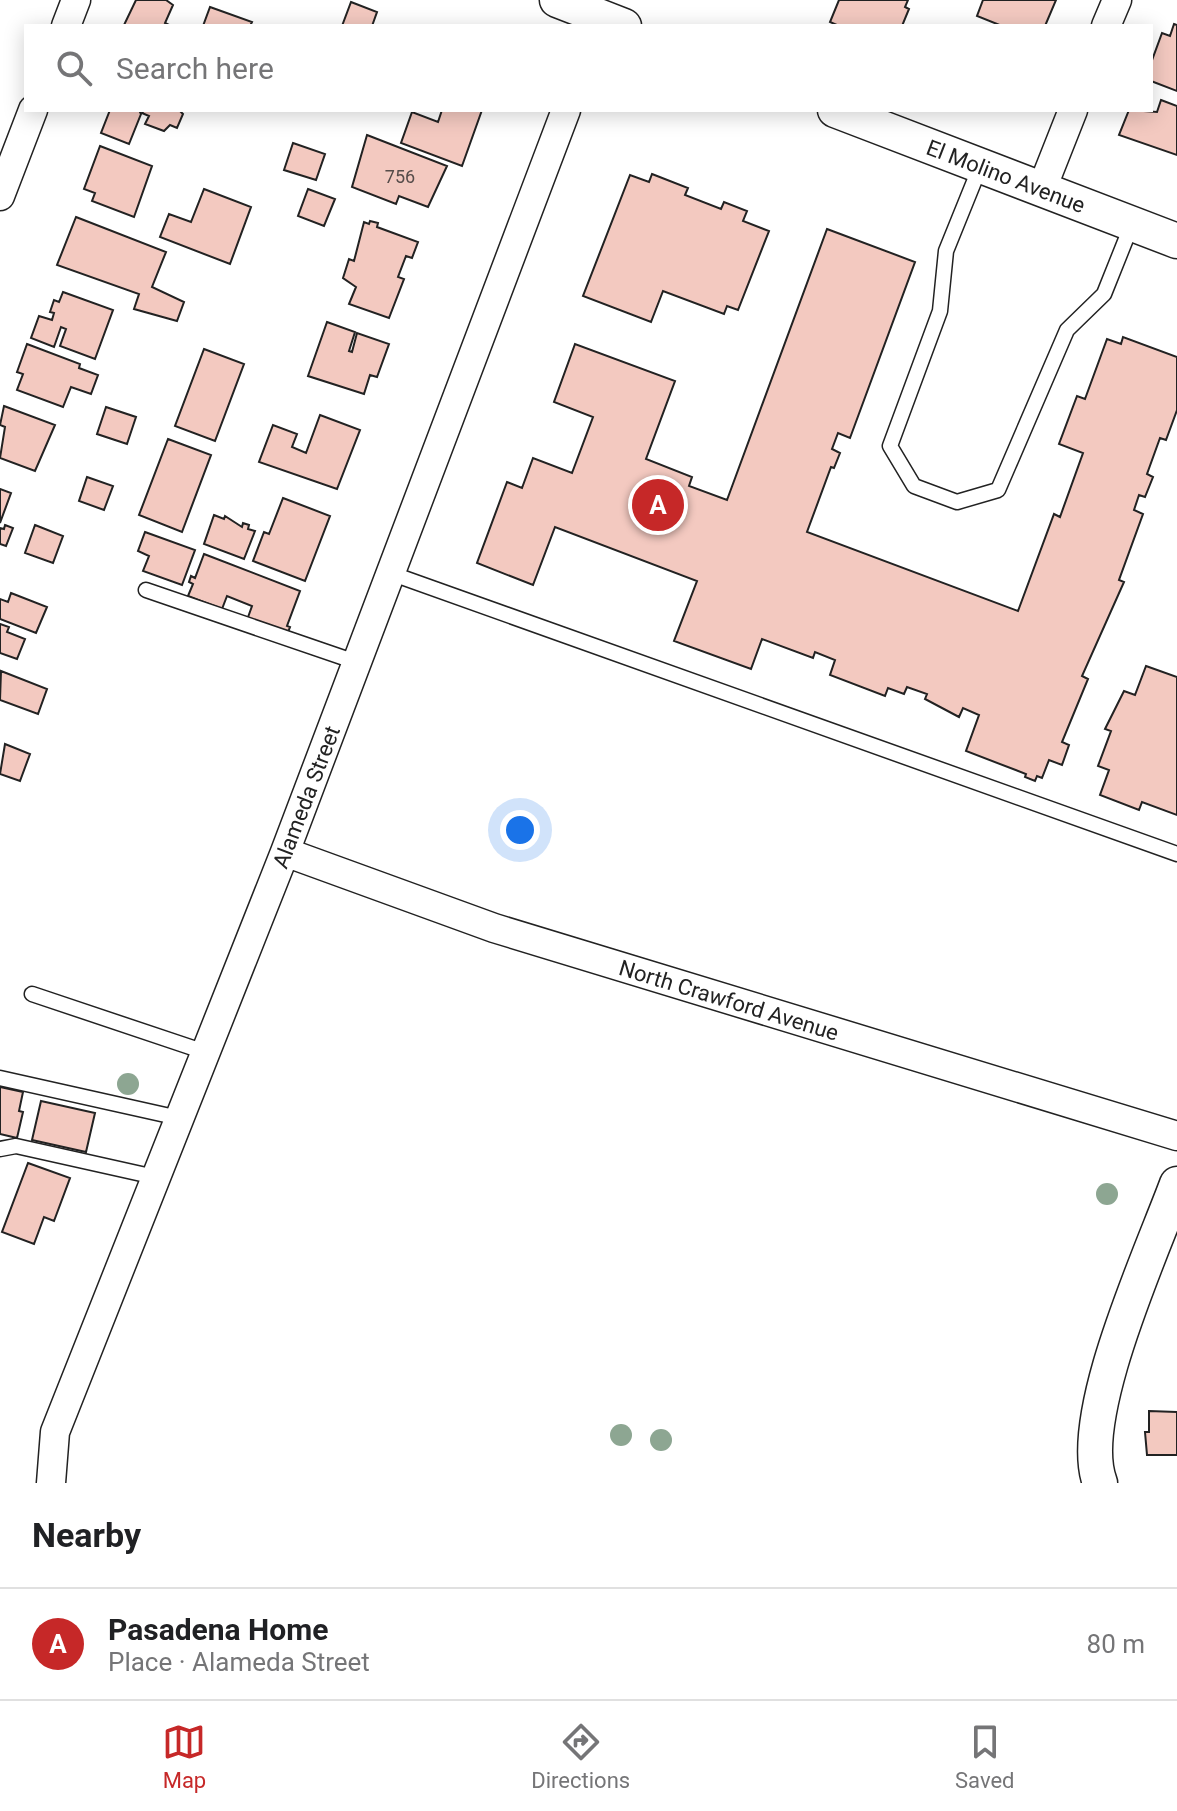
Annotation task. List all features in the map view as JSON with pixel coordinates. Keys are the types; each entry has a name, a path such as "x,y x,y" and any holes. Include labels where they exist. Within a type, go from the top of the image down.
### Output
{"street":[{"path":"67,24 76,0"},
{"path":"557,0 607,17"},
{"path":"1107,24 1117,0"},
{"path":"0,196 32,112"},
{"name":"Alameda Street","path":"51,1483 55,1432 285,852 565,112"},
{"name":"El Molino Avenue","path":"840,112 1177,241"},
{"path":"1041,191 1072,112"},
{"name":"North Crawford Avenue","path":"285,852 494,928 1177,1136"},
{"path":"1100,1483 1094,1469 1093,1447 1102,1388 1177,1184"}],"lane":[{"path":"980,167 946,251 940,311 890,446 914,486 957,502 998,490 1067,330 1104,294 1132,224"},
{"path":"390,573 1177,854"},
{"path":"146,590 356,662"},
{"path":"32,994 205,1052"},
{"path":"0,1078 179,1118"},
{"path":"0,1149 16,1146 155,1177"}],"building":[{"path":"136,0 166,0 173,5 167,24 124,24"},
{"path":"839,0 908,0 905,7 909,9 903,24 830,22"},
{"path":"983,0 1056,0 1046,24 997,24 977,16"},
{"path":"351,2 377,12 373,24 343,24"},
{"path":"210,7 252,22 251,24 204,24"},
{"path":"1174,24 1177,25 1177,91 1153,82 1153,58 1162,33 1170,36"},
{"path":"1161,100 1177,106 1177,155 1119,135 1128,112 1157,112"},
{"path":"109,112 140,112 129,144 101,133"},
{"path":"412,112 438,122 441,112 481,112 462,166 401,143"},
{"path":"142,113 183,114 177,128 170,125 164,131 145,124 149,116"},
{"path":"367,135 447,166 428,207 399,196 396,204 352,187"},
{"path":"293,143 325,154 316,180 284,170"},
{"path":"100,146 152,166 134,217 92,201 95,193 84,189"},
{"path":"652,174 688,188 685,195 721,209 724,202 747,211 743,221 769,231 738,310 727,306 724,314 663,291 651,322 583,296 630,175 649,182"},
{"path":"204,189 251,207 230,264 160,237 169,214 191,222"},
{"path":"308,189 335,199 324,226 298,216"},
{"path":"76,217 166,252 152,287 184,302 177,321 134,309 139,294 57,265"},
{"path":"370,221 378,223 377,227 418,242 412,258 406,256 398,277 404,279 389,318 349,304 356,287 343,278 349,259 354,261 364,222 369,224"},
{"path":"827,229 915,262 850,438 838,433 832,449 840,453 834,468 831,467 807,532 1018,611 1054,514 1060,517 1083,453 1059,444 1077,396 1085,399 1107,339 1121,344 1123,337 1177,357 1177,410 1166,440 1160,438 1147,474 1153,477 1145,497 1139,495 1134,510 1143,514 1119,580 1124,582 1082,676 1088,679 1062,742 1069,745 1062,765 1049,760 1042,778 1037,776 1035,781 1025,777 1026,774 966,751 979,715 963,708 959,717 925,699 927,694 907,687 904,694 888,688 885,696 830,675 835,660 815,652 813,658 762,639 751,669 674,641 697,581 555,527 533,585 477,563 507,482 522,488 533,458 572,473 593,417 554,402 575,344 675,381 646,459 692,477 689,486 727,500"},
{"path":"63,292 113,310 95,359 60,346 66,329 61,327 54,347 31,338 39,316 52,320 54,313 50,312 54,300 59,302"},
{"path":"327,322 355,332 349,351 352,352 357,333 389,344 377,377 370,375 364,394 308,376"},
{"path":"27,344 80,364 79,368 98,375 91,394 71,387 63,407 17,390 23,374 17,372"},
{"path":"204,349 244,364 215,441 175,426"},
{"path":"4,406 55,425 35,471 0,458 5,427 0,425"},
{"path":"106,407 136,417 127,444 97,434"},
{"path":"320,415 360,430 337,489 259,462 273,425 297,434 292,447 306,453"},
{"path":"168,439 211,455 182,532 139,515"},
{"path":"87,477 113,486 104,510 79,501"},
{"path":"0,489 11,493 0,523"},
{"path":"283,498 330,516 305,581 253,561 264,532 269,534"},
{"path":"214,515 224,519 225,516 242,527 243,523 249,525 248,529 255,531 244,559 204,544"},
{"path":"5,525 13,528 6,546 0,544 0,528 4,529"},
{"path":"35,525 63,536 53,563 25,553"},
{"path":"145,532 195,550 182,585 143,571 149,556 138,551"},
{"path":"204,554 300,591 287,626 290,627 288,632 247,620 252,606 227,596 222,609 188,596 193,584 189,582 191,576 195,578"},
{"path":"11,593 47,607 36,633 0,619 0,599 8,602"},
{"path":"0,624 9,627 7,632 25,639 17,659 0,653"},
{"path":"1146,666 1177,677 1177,815 1142,802 1139,810 1100,795 1109,770 1098,766 1111,731 1105,729 1124,691 1135,695"},
{"path":"1,671 47,689 38,714 0,700"},
{"path":"5,744 30,754 20,781 0,774"},
{"path":"0,1087 23,1092 19,1111 23,1112 17,1138 0,1134"},
{"path":"41,1101 95,1113 86,1152 32,1140"},
{"path":"28,1163 70,1178 54,1221 44,1217 34,1244 2,1232"},
{"path":"1149,1411 1177,1412 1177,1455 1147,1455 1145,1432 1149,1432"}],"place":[{"name":"Pasadena Home","path":"658,505"}]}
